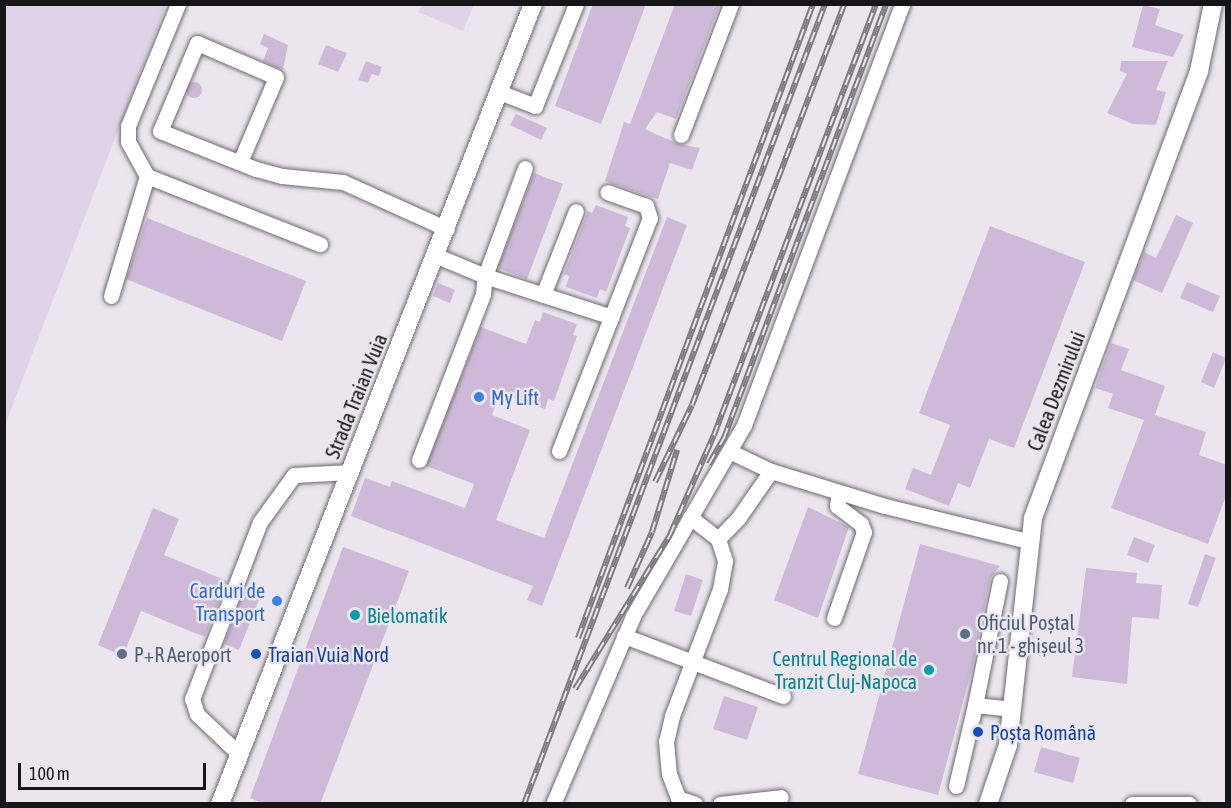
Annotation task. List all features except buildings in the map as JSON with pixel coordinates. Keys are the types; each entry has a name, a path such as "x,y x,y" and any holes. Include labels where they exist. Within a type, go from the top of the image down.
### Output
{"main road":[{"name":"Strada Traian Vuia","path":"220,804 437,256 533,4"},
{"name":"Calea Dezmirului","path":"988,804 1008,745 1028,541 1042,493 1199,71 1213,4"}],"street":[{"path":"499,92 536,106 576,4"},
{"path":"681,135 731,4"},
{"path":"553,804 624,636 744,425 902,4"},
{"path":"174,8 128,126 128,142 147,176 320,244"},
{"path":"240,162 276,77 197,44 160,131 240,162 282,176 343,182 447,229"},
{"path":"419,460 483,294 485,276 525,168"},
{"path":"111,296 147,176"},
{"path":"560,451 650,211 607,192"},
{"path":"543,295 576,211"},
{"path":"437,256 485,276 612,317"},
{"path":"729,451 771,471 839,492 1028,541"},
{"path":"718,539 739,517 771,471"},
{"path":"240,755 197,714 192,699 260,522 294,475 350,472"},
{"path":"834,618 864,532 861,524 837,506 839,492"},
{"path":"690,517 718,539 725,561 720,589 694,663 672,716 666,741 669,774 678,798 695,804"},
{"path":"957,786 1000,581"},
{"path":"624,636 783,696"},
{"path":"975,705 1011,709"},
{"path":"720,804 781,797"},
{"path":"1132,804 1189,804"}],"shaded area":[{"path":"422,4 474,5 463,31 418,12"},
{"path":"4,5 166,5 5,425"}],"railway":[{"path":"578,638 813,4"},
{"path":"524,804 825,4"},
{"path":"655,482 692,405 844,4"},
{"path":"575,689 670,535 714,435 876,4"},
{"path":"709,464 724,438 886,4"},
{"path":"627,588 652,532 677,450"}],"place":[{"name":"My Lift","path":"479,397"},
{"name":"Carduri de Transport","path":"277,601"},
{"name":"Bielomatik","path":"355,615"},
{"name":"Oficiul Poștal nr. 1 - ghișeul 3","path":"965,634"},
{"name":"P+R Aeroport","path":"122,654"},
{"name":"Traian Vuia Nord","path":"256,654"},
{"name":"Centrul Regional de Tranzit Cluj-Napoca","path":"929,670"},
{"name":"Poșta Română","path":"978,732"}]}
